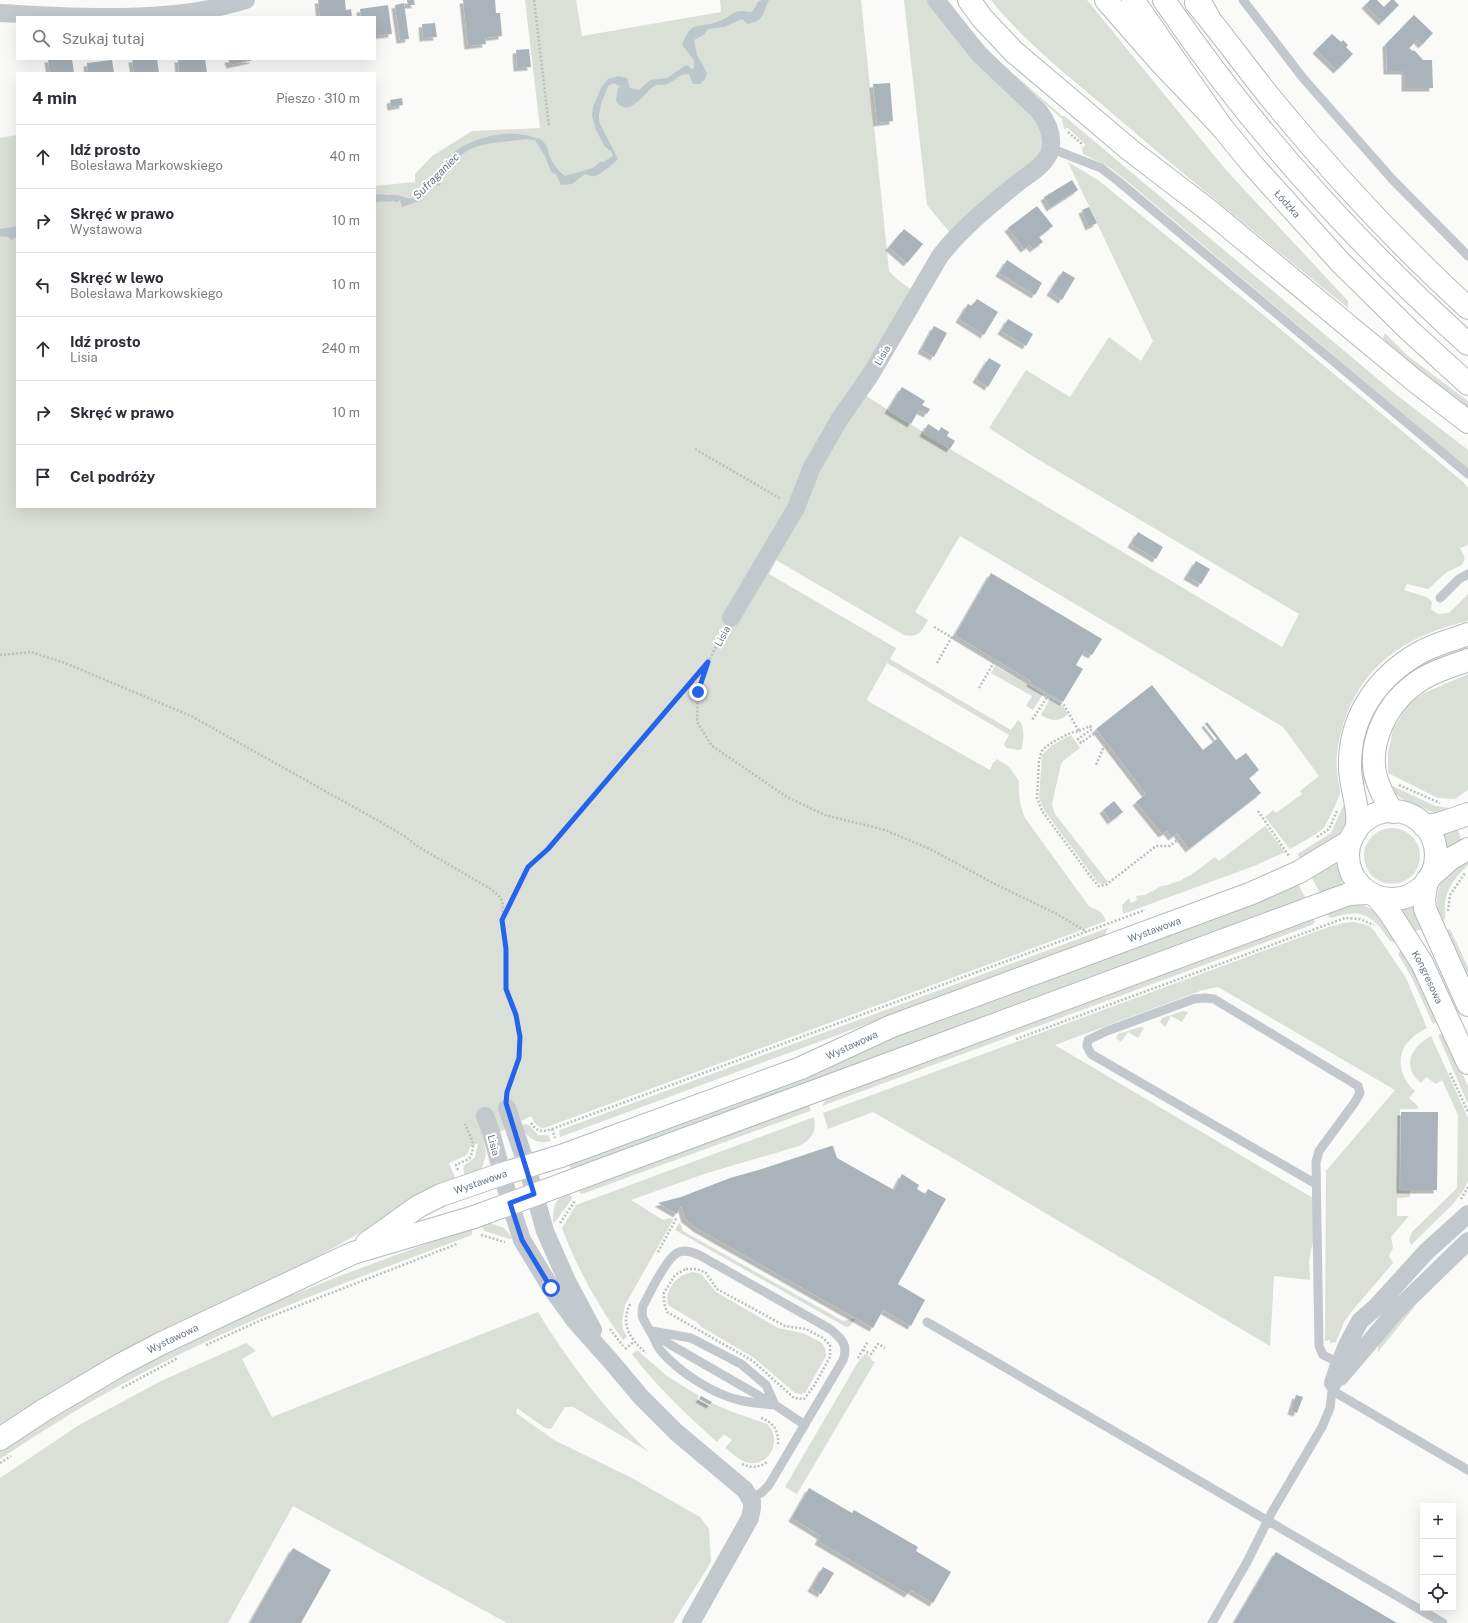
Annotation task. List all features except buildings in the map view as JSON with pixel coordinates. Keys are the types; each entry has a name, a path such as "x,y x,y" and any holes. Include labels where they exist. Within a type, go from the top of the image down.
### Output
{"main road":[{"path":"969,0 982,18 1014,52 1130,150 1213,214 1415,381 1468,422"},
{"path":"1106,0 1162,64 1221,126"},
{"name":"Łódzka","path":"1133,0 1221,126 1278,194 1341,263 1404,326 1468,384"},
{"path":"1164,0 1230,92 1321,199 1393,274 1468,344"},
{"path":"1193,0 1204,9 1272,100 1341,180 1408,250 1468,308"},
{"path":"1468,634 1420,652 1399,666 1377,686 1363,710 1354,733 1350,751 1350,780 1356,806 1354,834 1348,855 1352,873 1359,884 1373,895 1386,899 1405,897 1421,888 1450,859 1468,849"},
{"path":"1393,812 1384,798 1375,772 1375,748 1383,722 1393,706 1412,686 1459,663"},
{"path":"1354,834 1361,824 1376,815 1393,812 1407,814 1419,821 1424,826 1432,839 1435,862 1424,899 1425,909 1468,1005"},
{"path":"1424,826 1439,824 1468,814"},
{"name":"Wystawowa","path":"353,1253 419,1206 441,1195 526,1166 561,1156 801,1068 892,1026 1263,889 1299,872 1347,843 1354,834"},
{"name":"Wystawowa","path":"6,1447 44,1410 120,1365 162,1343 353,1253 474,1217 1349,894 1373,895"},
{"name":"Kongresowa","path":"1373,895 1394,919 1422,963 1468,1063"}],"street":[{"path":"0,13 81,16 148,16 200,11 246,0"},
{"path":"936,0 979,54 1039,111 1050,131 1050,148"},
{"name":"Lisia","path":"731,618 796,508 811,469 839,420 871,374 940,256 952,241 1016,184 1038,168 1046,158 1050,148"},
{"path":"507,1108 545,1231 567,1282 609,1358 641,1397 676,1432 745,1490 750,1499 752,1508 745,1529 691,1623"},
{"name":"Lisia","path":"485,1116 522,1240 551,1288 575,1321 609,1358"},
{"path":"1333,1387 1344,1365 1351,1337 1360,1321 1376,1307 1426,1252 1468,1214"},
{"path":"1344,1365 1396,1311 1468,1242"}],"lane":[{"path":"1243,0 1308,84 1392,179 1468,256"},
{"path":"1050,148 1101,168 1118,181 1468,474"},
{"path":"1440,598 1459,579 1468,574"},
{"path":"1316,1184 1091,1054 1087,1046 1088,1040 1113,1029 1194,1000 1205,998 1214,999 1358,1086 1360,1093 1319,1151 1316,1162 1319,1346 1323,1355 1344,1365"},
{"path":"750,1499 761,1493 769,1485 805,1425 843,1360 845,1347 843,1340 830,1329 701,1256 688,1251 677,1253 667,1263 643,1306 642,1318 656,1344 662,1353 689,1376 726,1396 756,1404 775,1405"},
{"path":"926,1322 1444,1623"},
{"path":"650,1331 671,1345 775,1405 805,1425"},
{"path":"650,1331 691,1338 741,1364 766,1385 775,1405"},
{"path":"1212,1623 1248,1562 1268,1520 1322,1427 1330,1408 1333,1387 1468,1470"}],"path":[{"path":"534,0 549,126"},
{"path":"695,449 796,508"},
{"name":"Lisia","path":"502,920 528,867 548,849 708,662 731,618"},
{"path":"934,627 952,636 1064,705 1079,731"},
{"path":"937,663 952,636"},
{"path":"0,655 31,652 65,663 191,716 377,820 500,896 502,901 502,920 506,949 506,989 516,1015 520,1037 519,1058 507,1092 507,1108"},
{"path":"708,662 698,692 697,722 712,746 787,797 825,815 885,830 930,849 995,884 1057,914 1087,932"},
{"path":"979,688 994,662"},
{"path":"1032,720 1048,695"},
{"path":"1096,765 1105,744 1096,732 1082,743 1078,739 1092,729 1090,726 1059,738 1043,749 1039,760 1037,798 1042,811 1099,886 1106,885 1156,846 1170,846 1180,838"},
{"path":"1396,784 1437,803 1443,804"},
{"path":"1316,838 1329,829 1339,805"},
{"path":"1258,811 1287,851 1289,855 1283,858"},
{"path":"1450,917 1448,911 1450,896 1468,870"},
{"path":"528,1118 536,1129 540,1131 552,1129 1151,908"},
{"path":"1323,926 1345,918 1353,918 1368,921 1377,928"},
{"path":"456,1165 469,1159 473,1150 474,1145 466,1124"},
{"path":"552,1129 556,1141"},
{"path":"557,1226 577,1199"},
{"path":"479,1235 512,1244"},
{"path":"205,1346 266,1318 458,1243"},
{"path":"697,1268 706,1273 717,1289 785,1326 806,1329 823,1338 830,1346 830,1358 814,1386 804,1399 794,1398 753,1361 667,1312 664,1303 664,1294 675,1274 686,1269 697,1268"},
{"path":"628,1354 624,1349 634,1342 650,1356"},
{"path":"863,1350 871,1354 878,1344 885,1348"},
{"path":"115,1392 185,1355"},
{"path":"755,1416 770,1422 776,1430 778,1436 776,1450"},
{"path":"0,1463 6,1447"},
{"path":"737,1461 749,1467 756,1467 766,1463 770,1459"}],"shaded area":[{"path":"525,0 576,0 582,36 721,12 720,0 861,0 889,271 913,291 863,394 950,449 1282,647 1299,614 1034,457 989,428 1026,370 1070,397 1109,337 1141,361 1153,341 1068,162 1098,180 1261,313 1463,482 1468,488 1468,545 1460,548 1465,558 1462,565 1447,572 1428,589 1407,584 1404,590 1427,597 1432,602 1431,609 1438,614 1449,613 1468,594 1468,621 1442,628 1418,638 1397,650 1379,665 1364,682 1352,703 1343,727 1337,754 1337,774 1340,793 1336,804 1323,829 1290,849 1265,817 1273,810 1276,813 1302,794 1300,791 1319,776 1283,727 960,536 915,612 928,620 921,631 913,636 904,635 776,560 769,574 896,648 890,659 1011,730 1018,720 1021,723 1023,729 1022,748 1020,750 1006,748 1004,744 1009,735 887,663 867,699 868,701 990,770 993,763 997,759 1009,767 1019,781 1020,800 1025,818 1088,905 1100,912 1106,921 544,1128 538,1126 531,1116 484,1140 486,1154 480,1171 466,1179 463,1170 464,1165 475,1157 478,1143 470,1147 467,1155 449,1163 457,1182 408,1205 290,1273 0,1426 0,138 16,135 16,508 376,508 376,186 415,182 415,174 432,156 472,131 540,128"},
{"path":"904,0 927,0 973,57 1037,116 1046,134 1044,152 951,234 927,205"},
{"path":"991,0 1087,0 1226,170 1348,301 1348,308 1200,188 1065,74 1019,31"},
{"path":"969,30 1000,62 1062,116 1065,116 1398,396 1468,450 1468,469 1128,182 1109,167 1083,154 1082,148 1085,145 1084,143 1068,128 1064,129 1062,119 996,59"},
{"path":"1385,333 1408,356 1468,401 1468,413 1389,347 1383,338"},
{"path":"1468,644 1468,651 1416,673 1367,783 1361,785 1359,768 1364,733 1380,697 1417,664"},
{"path":"995,666 1043,694 1033,710 1026,706 1032,696 991,673"},
{"path":"1468,674 1468,790 1455,799 1438,798 1388,773 1388,753 1393,729 1408,705 1422,694"},
{"path":"1050,698 1062,705 1068,714 1058,720 1048,719 1041,715"},
{"path":"1071,735 1080,748 1061,764 1052,804 1055,814 1108,882 1104,884 1096,880 1044,810 1039,798 1042,755 1051,746"},
{"path":"1389,785 1435,806 1450,808 1451,810 1439,812 1429,811 1400,798"},
{"path":"1345,802 1347,807 1347,821 1343,830 1337,838 1301,861 1298,854 1299,853 1331,833"},
{"path":"1265,826 1285,852 1254,866 1123,914 1122,905 1129,898 1131,903 1137,900 1136,896 1145,895 1159,887 1182,880 1215,857 1219,861"},
{"path":"1457,827 1462,842 1449,848 1443,834"},
{"path":"1392,828 1403,830 1412,836 1418,845 1420,856 1418,867 1412,876 1403,882 1392,884 1381,882 1372,876 1366,867 1364,856 1366,845 1372,836 1381,830"},
{"path":"1468,861 1468,865 1456,878 1447,893 1445,903 1445,919 1440,921 1437,900 1443,879 1453,868"},
{"path":"1335,863 1338,866 1343,885 1321,895 1311,876"},
{"path":"1298,884 1306,899 571,1170 569,1164 896,1035 1257,902"},
{"path":"1357,904 1376,912 1397,939 1393,942 1390,941 1378,925 1366,916 1352,913 1332,918 1329,917 1327,911 1347,905"},
{"path":"1413,907 1424,928 1414,932 1401,912 1403,909"},
{"path":"1313,917 1315,922 1312,925 822,1106 827,1097"},
{"path":"1354,922 1370,926 1375,932 1406,978 1427,1028 1414,1036 1408,1042 1403,1049 1401,1056 1402,1071 1409,1085 1415,1091 1409,1098 1418,1106 1418,1109 1400,1109 1399,1190 1410,1191 1410,1197 1397,1198 1397,1216 1409,1216 1391,1237 1393,1248 1389,1256 1393,1263 1344,1322 1336,1342 1330,1343 1330,1340 1325,1341 1326,1171 1395,1090 1218,987 1203,990 1055,1045 1313,1198 1313,1241 1309,1260 1310,1280 1274,1276 1270,1346 873,1112 828,1129 823,1113 1326,928 1343,923"},
{"path":"1108,928 1104,937 560,1137 560,1130"},
{"path":"1450,929 1468,967 1468,983 1445,931"},
{"path":"1403,948 1440,1021 1433,1024 1412,978 1398,954"},
{"path":"1183,1011 1188,1012 1182,1022 1171,1016 1165,1027 1160,1022 1162,1018"},
{"path":"1140,1027 1144,1028 1138,1038 1128,1032 1121,1042 1116,1038 1118,1034"},
{"path":"1444,1033 1468,1086 1468,1104 1438,1035"},
{"path":"1431,1036 1468,1118 1468,1181 1463,1191 1452,1205 1411,1245 1409,1240 1412,1232 1457,1188 1458,1115 1442,1080 1436,1084 1426,1077 1421,1083 1411,1070 1411,1057 1414,1051 1424,1040"},
{"path":"809,1105 810,1111 582,1194 578,1188"},
{"path":"814,1117 814,1131 804,1144 704,1174 631,1200 663,1220 670,1218 673,1220 625,1305 622,1322 623,1329 627,1337 623,1340 605,1314 589,1286 574,1258 562,1228 576,1205"},
{"path":"525,1124 529,1125 538,1135 548,1135 551,1141 541,1142 533,1140 520,1126"},
{"path":"569,1192 572,1198 571,1200 553,1223 555,1204 560,1198"},
{"path":"490,1223 504,1228 513,1238 510,1239 484,1231 481,1224"},
{"path":"679,1223 683,1231 843,1321 856,1318 852,1324 846,1327 675,1230"},
{"path":"472,1227 472,1235 264,1315 171,1358 96,1399 0,1459 0,1450 38,1425 116,1379 194,1338 312,1287"},
{"path":"693,1272 701,1274 716,1292 778,1328 803,1333 822,1343 825,1348 826,1356 805,1393 795,1393 754,1358 668,1305 668,1293 673,1283 687,1273"},
{"path":"1416,1305 1378,1352 1378,1345 1385,1332"},
{"path":"538,1312 562,1349 589,1386 618,1421 649,1452 573,1407 565,1407 551,1429 545,1428 517,1408 516,1413 554,1440 632,1478 700,1517 709,1529 711,1562 673,1623 507,1623 293,1506 228,1623 0,1623 0,1478 79,1425 161,1381 246,1343 256,1351 242,1359 272,1417"},
{"path":"637,1350 667,1376 699,1396 697,1399 710,1406 712,1403 767,1424 772,1430 774,1437 774,1444 768,1456 756,1463 749,1463 739,1459 725,1448 732,1440 724,1434 717,1442 652,1378 632,1354"},
{"path":"865,1354 867,1354 872,1359 871,1360 875,1362 797,1494 785,1487 858,1362"}],"water":[{"name":"Sufraganiec","path":"762,0 769,0 763,15 758,20 748,24 742,19 724,27 708,29 705,34 694,40 697,55 707,73 705,79 700,84 693,84 689,74 682,75 670,83 655,86 636,103 626,107 621,106 616,101 618,88 621,87 614,83 608,86 601,104 599,122 618,159 597,175 593,176 585,174 572,184 561,185 556,174 551,172 545,156 535,140 529,139 492,143 470,149 456,159 441,180 440,186 435,185 420,199 422,200 402,207 400,200 396,203 394,201 376,203 376,195 378,194 396,195 410,199 416,197 421,188 425,188 425,184 444,162 459,149 480,139 503,134 525,135 540,139 546,145 554,165 565,176 593,168 600,162 603,162 613,156 611,151 605,147 596,130 592,116 593,107 601,88 608,79 618,76 627,78 630,88 639,90 650,80 667,78 686,65 691,69 694,68 694,60 682,45 689,32 695,27 720,21 736,12 751,12 758,2"},
{"path":"16,226 16,238 12,241 8,237 0,236 0,229"}],"route":[{"path":"551,1288 522,1240 510,1203 534,1194 506,1103 507,1092 519,1058 520,1037 516,1015 506,989 506,949 502,920 528,867 548,849 708,662 698,692"}]}
